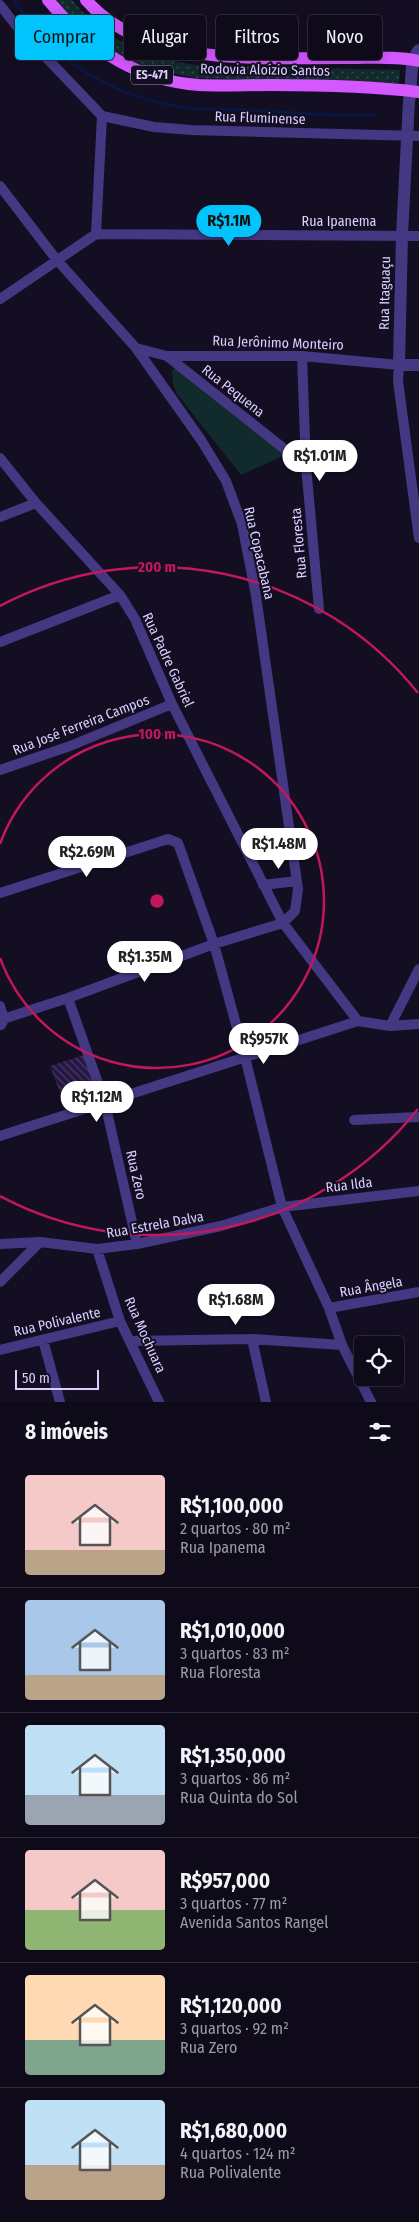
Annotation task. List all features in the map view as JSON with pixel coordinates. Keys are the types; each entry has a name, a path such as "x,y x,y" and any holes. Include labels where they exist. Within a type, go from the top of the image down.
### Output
{"main road":[{"name":"Rodovia Aloízio Santos","path":"48,0 72,28 96,47 120,63 152,75 198,85 281,85 415,91"},
{"name":"Rodovia Aloízio Santos","path":"86,0 105,18 117,26 134,35 176,50 223,55 417,57"}],"street":[{"path":"0,5 18,28 102,116 96,234 56,259 0,299"},
{"name":"Rua Itaguaçu","path":"417,57 415,91 409,100 413,136 402,235 398,381 418,518 419,538"},
{"name":"Rua Fluminense","path":"102,116 154,127 191,130 413,136"},
{"name":"Rua Copacabana","path":"0,186 56,259 136,348 206,448 226,481 242,524 256,596 297,881 298,901 295,911 283,923"},
{"name":"Rua Ipanema","path":"96,234 419,236"},
{"name":"Rua Jerônimo Monteiro","path":"136,348 167,356 302,356 399,365 419,365"},
{"name":"Rua Pequena","path":"167,356 306,466"},
{"name":"Rua Floresta","path":"302,356 306,466 319,609"},
{"name":"Rua Padre Gabriel","path":"0,458 36,503 120,595 135,619 172,704 283,923 358,1021"},
{"path":"0,517 36,503"},
{"path":"0,642 120,595"},
{"name":"Rua José Ferreira Campos","path":"0,770 70,746 172,704"},
{"path":"0,892 168,839 178,843 214,944 245,1057 282,1207 329,1308 342,1345 371,1402"},
{"path":"263,885 297,881"},
{"path":"0,1006 1,1022 214,944 283,923"},
{"path":"390,1026 419,969"},
{"name":"Rua Zero","path":"68,998 105,1103 137,1244"},
{"path":"0,1136 358,1021 390,1026 419,1024"},
{"path":"354,1120 419,1117"},
{"name":"Rua Ilda","path":"282,1207 419,1191"},
{"name":"Rua Estrela Dalva","path":"0,1244 40,1242 98,1249 137,1244 213,1228 282,1207"},
{"path":"0,1282 40,1242"},
{"name":"Rua Mochuara","path":"98,1249 120,1321 159,1402"},
{"name":"Rua Ângela","path":"329,1308 419,1292"},
{"name":"Rua Polivalente","path":"0,1350 120,1321"},
{"path":"130,1341 252,1339 342,1345"},
{"path":"252,1339 266,1402"},
{"path":"43,1340 60,1402"}],"green space":[{"path":"52,0 72,0 86,15 68,15"},
{"path":"114,37 124,43 124,56 114,52"},
{"path":"131,60 170,60 197,65 400,70 399,83 196,78 147,68"},
{"path":"175,368 285,455 241,475 177,394 173,384 172,371"}],"building":[{"path":"84,1055 100,1101 67,1112 50,1066"}],"waterway":[{"path":"14,0 42,37 62,55 95,78 131,94 169,105 189,108 376,115"}]}
